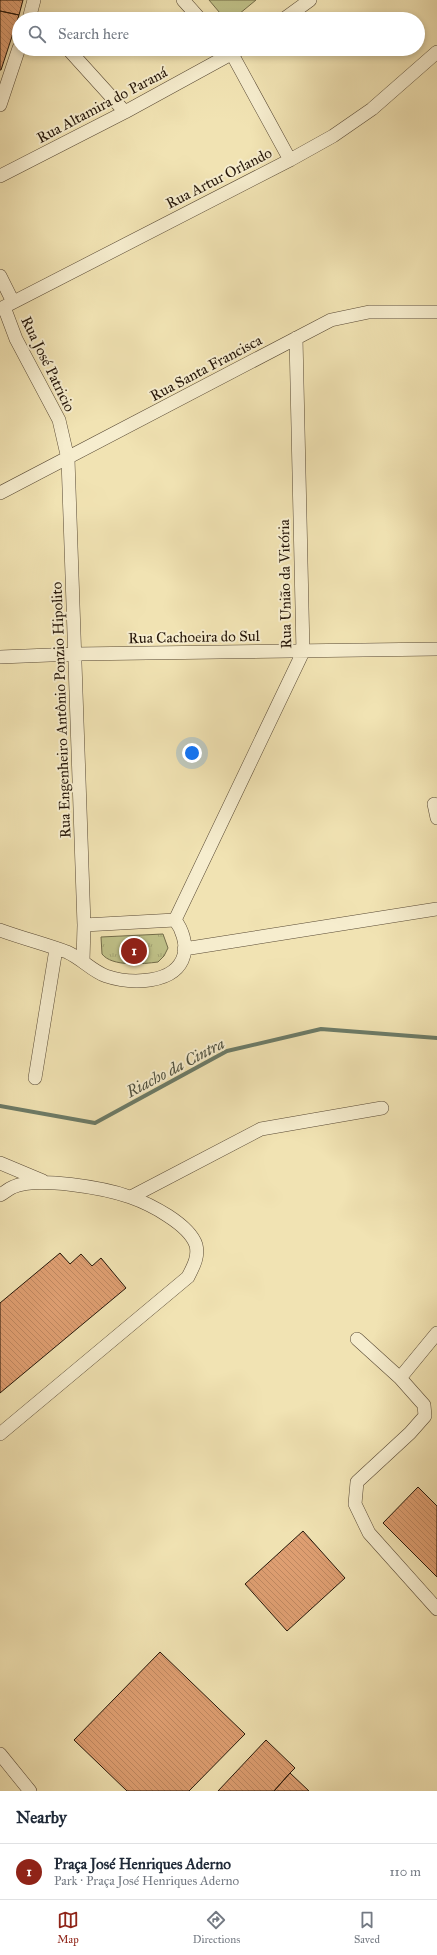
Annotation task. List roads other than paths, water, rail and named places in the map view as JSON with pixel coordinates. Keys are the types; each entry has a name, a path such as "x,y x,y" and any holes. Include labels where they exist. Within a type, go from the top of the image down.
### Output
{"street":[{"path":"32,12 34,0"},
{"path":"183,0 194,12"},
{"path":"294,12 310,0"},
{"name":"Rua Artur Orlando","path":"6,306 290,160 333,136 372,109 437,52"},
{"path":"0,105 16,56"},
{"path":"74,56 125,112"},
{"name":"Rua Altamira do Paraná","path":"0,176 125,112 224,56"},
{"path":"236,56 290,160"},
{"name":"Rua José Patricio","path":"0,276 6,306 16,339 59,420 68,459"},
{"name":"Rua Santa Francisca","path":"0,493 68,459 331,320 350,314 401,310 437,312"},
{"name":"Rua União da Vitória","path":"175,920 303,652 296,338"},
{"name":"Rua Engenheiro Antônio Ponzio Hipolito","path":"68,459 76,654 84,925 83,961"},
{"name":"Rua Cachoeira do Sul","path":"0,657 76,654 437,649"},
{"path":"434,804 437,818"},
{"path":"184,949 437,910"},
{"path":"0,930 66,952 106,976 126,980 162,978 178,966 184,955 185,941 175,920 84,925"},
{"path":"35,1078 56,949"},
{"path":"131,1197 261,1129 382,1108"},
{"path":"0,1164 45,1182 96,1189 131,1197 164,1213 185,1229 195,1244 197,1253 188,1277 0,1434"},
{"path":"0,1195 13,1187 45,1182"},
{"path":"400,1378 437,1333"},
{"path":"357,1339 400,1378 424,1405 425,1416 410,1433 357,1482 355,1504 370,1533 437,1609"},
{"path":"0,1754 30,1791"}],"waterway":[{"name":"Riacho da Cintra","path":"0,1106 95,1123 227,1051 321,1029 437,1038"}],"place":[{"name":"Praça José Henriques Aderno","path":"134,951"}]}
